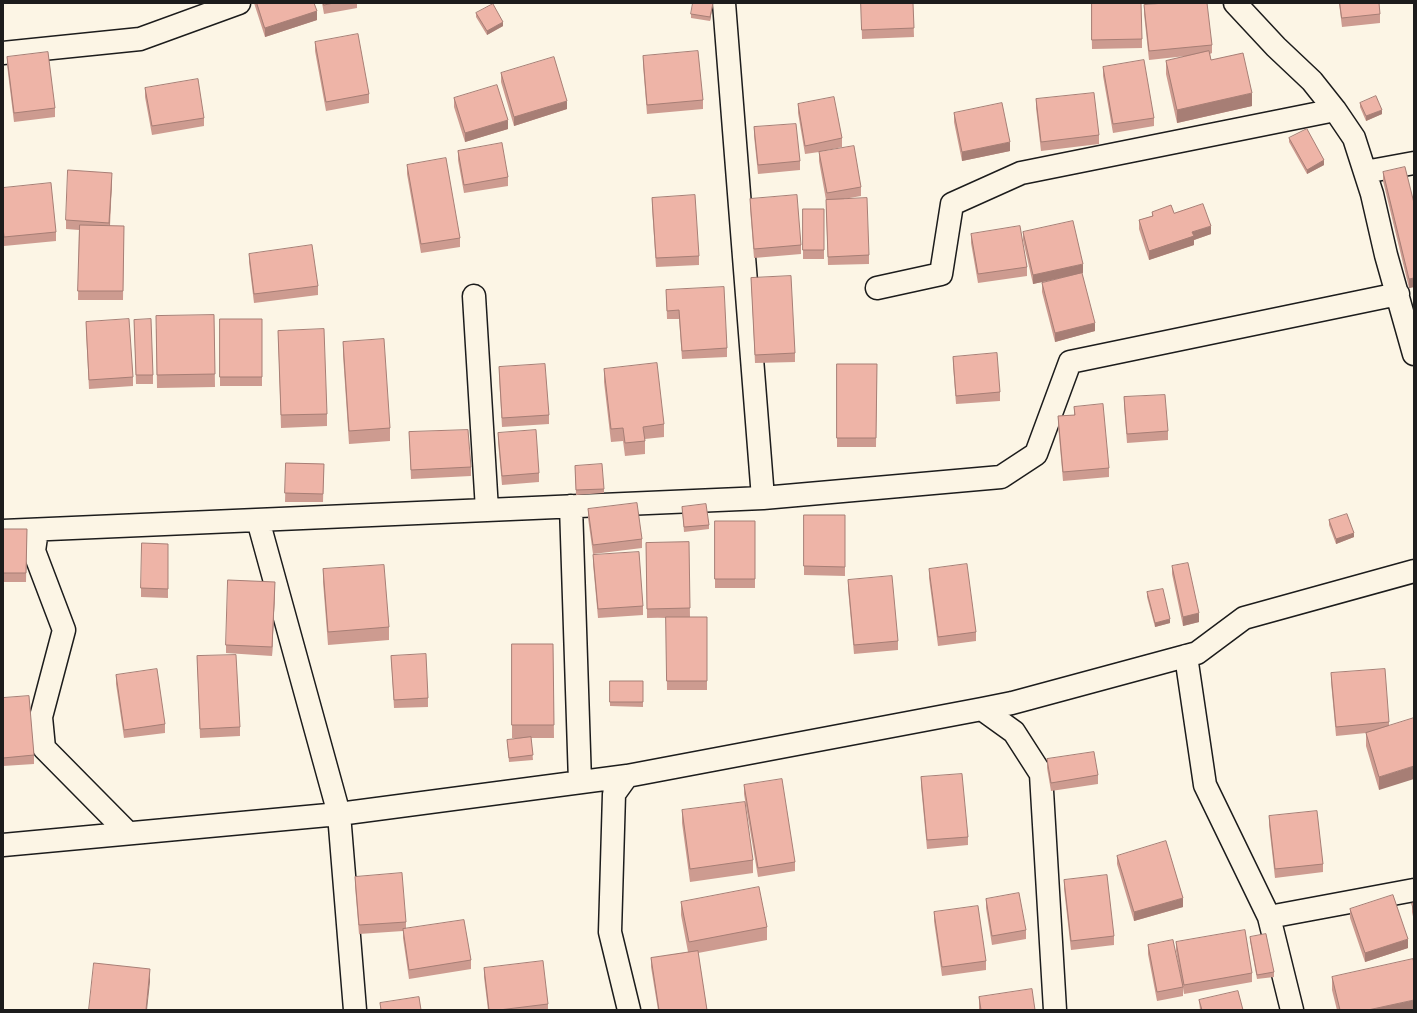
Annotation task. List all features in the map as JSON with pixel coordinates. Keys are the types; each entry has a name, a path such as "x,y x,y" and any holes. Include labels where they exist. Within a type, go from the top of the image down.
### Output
{"street":[{"path":"3,54 140,39 239,3"},
{"path":"724,3 763,498"},
{"path":"1235,3 1276,47 1312,80 1354,138 1365,172 1414,354"},
{"path":"877,288 941,274 952,204 1021,173 1335,110"},
{"path":"1365,172 1414,163"},
{"path":"3,531 763,498 1001,478 1036,454 1070,362 1398,294"},
{"path":"474,296 487,510"},
{"path":"571,506 580,782"},
{"path":"258,520 339,814 355,1010"},
{"path":"37,530 34,551 64,630 41,717 44,748 128,833"},
{"path":"3,845 339,814 627,776 982,709 1012,703 1197,653 1244,618 1414,571"},
{"path":"1186,656 1205,785 1269,917 1292,1010"},
{"path":"982,709 1014,732 1041,774 1055,1010"},
{"path":"627,776 614,794 610,932 629,1010"},
{"path":"1269,917 1414,890"}],"building":[{"path":"257,3 314,3 317,11 265,28"},
{"path":"693,3 713,3 710,17 691,14"},
{"path":"861,3 913,3 914,28 862,30"},
{"path":"1092,3 1141,3 1142,39 1092,40"},
{"path":"1165,3 1207,3 1212,45 1149,51 1144,5"},
{"path":"1340,3 1379,3 1380,14 1342,18"},
{"path":"493,4 503,22 487,31 476,13"},
{"path":"358,34 369,94 326,102 315,42"},
{"path":"698,51 703,100 647,105 643,56"},
{"path":"1209,51 1211,60 1243,53 1252,93 1177,110 1166,61"},
{"path":"48,52 55,108 14,113 7,57"},
{"path":"554,57 567,101 514,117 501,73"},
{"path":"1144,60 1154,118 1113,124 1103,67"},
{"path":"198,79 204,118 152,126 145,88"},
{"path":"497,85 508,120 465,133 454,98"},
{"path":"1094,93 1099,135 1041,142 1036,99"},
{"path":"1376,96 1382,110 1366,116 1360,103"},
{"path":"834,97 842,138 805,146 798,104"},
{"path":"1002,103 1010,142 962,152 954,113"},
{"path":"796,124 800,161 758,165 754,127"},
{"path":"1307,129 1324,160 1307,170 1289,138"},
{"path":"502,143 508,177 464,185 458,151"},
{"path":"854,146 861,187 827,193 819,152"},
{"path":"446,158 460,238 421,244 407,165"},
{"path":"1405,167 1414,203 1414,278 1409,279 1383,172"},
{"path":"68,170 112,173 109,223 66,220"},
{"path":"51,183 56,232 4,237 3,188"},
{"path":"695,195 699,256 656,258 652,198"},
{"path":"797,195 801,245 754,249 750,199"},
{"path":"867,198 869,255 828,257 826,200"},
{"path":"1203,204 1211,226 1192,232 1194,236 1149,251 1139,220 1153,216 1152,212 1171,205 1174,213"},
{"path":"803,209 824,209 824,250 803,250"},
{"path":"1073,221 1083,264 1033,275 1023,232"},
{"path":"80,225 124,226 123,291 78,291"},
{"path":"1020,226 1027,267 978,274 971,234"},
{"path":"312,245 318,286 254,294 249,254"},
{"path":"1082,273 1095,323 1055,333 1042,283"},
{"path":"791,276 795,353 755,355 751,278"},
{"path":"724,287 727,348 682,351 679,310 667,311 666,290"},
{"path":"214,315 215,374 157,375 156,316"},
{"path":"129,319 133,377 89,380 86,322"},
{"path":"151,319 153,375 136,375 134,320"},
{"path":"220,319 262,319 262,377 220,377"},
{"path":"324,329 327,414 281,415 278,331"},
{"path":"384,339 390,428 349,431 343,342"},
{"path":"997,353 1000,392 956,396 953,357"},
{"path":"657,363 664,424 643,427 645,441 625,443 623,428 611,429 604,369"},
{"path":"545,364 549,415 502,418 499,367"},
{"path":"837,364 877,364 876,438 837,438"},
{"path":"1165,395 1168,431 1127,434 1124,397"},
{"path":"1103,404 1109,468 1063,472 1058,416 1075,415 1074,407"},
{"path":"468,430 471,467 411,470 409,432"},
{"path":"536,430 539,473 502,476 498,433"},
{"path":"286,463 324,464 323,494 285,493"},
{"path":"602,464 604,489 576,490 575,466"},
{"path":"637,503 642,539 593,545 588,509"},
{"path":"706,504 709,525 684,527 682,507"},
{"path":"1347,514 1354,533 1336,539 1329,520"},
{"path":"804,515 845,515 845,567 804,566"},
{"path":"715,521 755,521 755,579 715,579"},
{"path":"3,529 27,529 26,573 3,573"},
{"path":"689,542 690,608 647,609 646,543"},
{"path":"142,543 168,544 168,589 141,588"},
{"path":"639,552 643,606 598,609 593,555"},
{"path":"1188,563 1199,613 1183,617 1172,566"},
{"path":"967,564 976,632 938,637 929,569"},
{"path":"384,565 389,627 328,632 323,569"},
{"path":"892,576 898,641 854,645 848,580"},
{"path":"228,580 275,582 272,647 226,645"},
{"path":"1163,589 1170,619 1155,623 1147,592"},
{"path":"666,617 707,617 707,681 667,681"},
{"path":"512,644 553,644 554,725 512,725"},
{"path":"426,654 428,698 394,700 391,656"},
{"path":"236,655 240,727 200,729 197,656"},
{"path":"157,669 165,724 124,730 116,675"},
{"path":"1385,669 1389,722 1336,727 1331,673"},
{"path":"610,681 643,681 643,702 610,702"},
{"path":"29,696 34,755 3,758 3,698"},
{"path":"1414,718 1414,766 1379,777 1366,733"},
{"path":"531,737 533,755 509,758 507,740"},
{"path":"1094,752 1098,775 1051,783 1047,759"},
{"path":"962,774 968,837 927,840 921,777"},
{"path":"782,779 795,862 758,868 744,785"},
{"path":"745,802 753,860 690,869 682,810"},
{"path":"1317,811 1323,864 1275,869 1269,816"},
{"path":"1166,841 1183,898 1134,912 1117,856"},
{"path":"402,873 406,922 359,925 355,877"},
{"path":"1107,875 1114,936 1071,941 1064,880"},
{"path":"759,887 767,927 689,942 681,902"},
{"path":"1019,893 1026,930 992,936 986,899"},
{"path":"1393,895 1408,939 1365,953 1350,909"},
{"path":"978,906 986,961 942,967 934,912"},
{"path":"464,920 471,960 409,970 403,929"},
{"path":"1245,930 1252,973 1184,985 1176,942"},
{"path":"1266,934 1274,972 1257,975 1250,937"},
{"path":"1173,940 1183,987 1157,992 1148,945"},
{"path":"698,951 707,1010 659,1010 651,958"},
{"path":"1413,959 1414,1000 1368,1010 1340,1010 1332,977"},
{"path":"543,961 548,1004 489,1010 484,968"},
{"path":"94,963 150,969 146,1010 89,1010"},
{"path":"1032,989 1035,1010 981,1010 979,997"},
{"path":"1238,991 1243,1010 1202,1010 1199,1000"},
{"path":"419,997 421,1010 381,1010 380,1003"}]}
